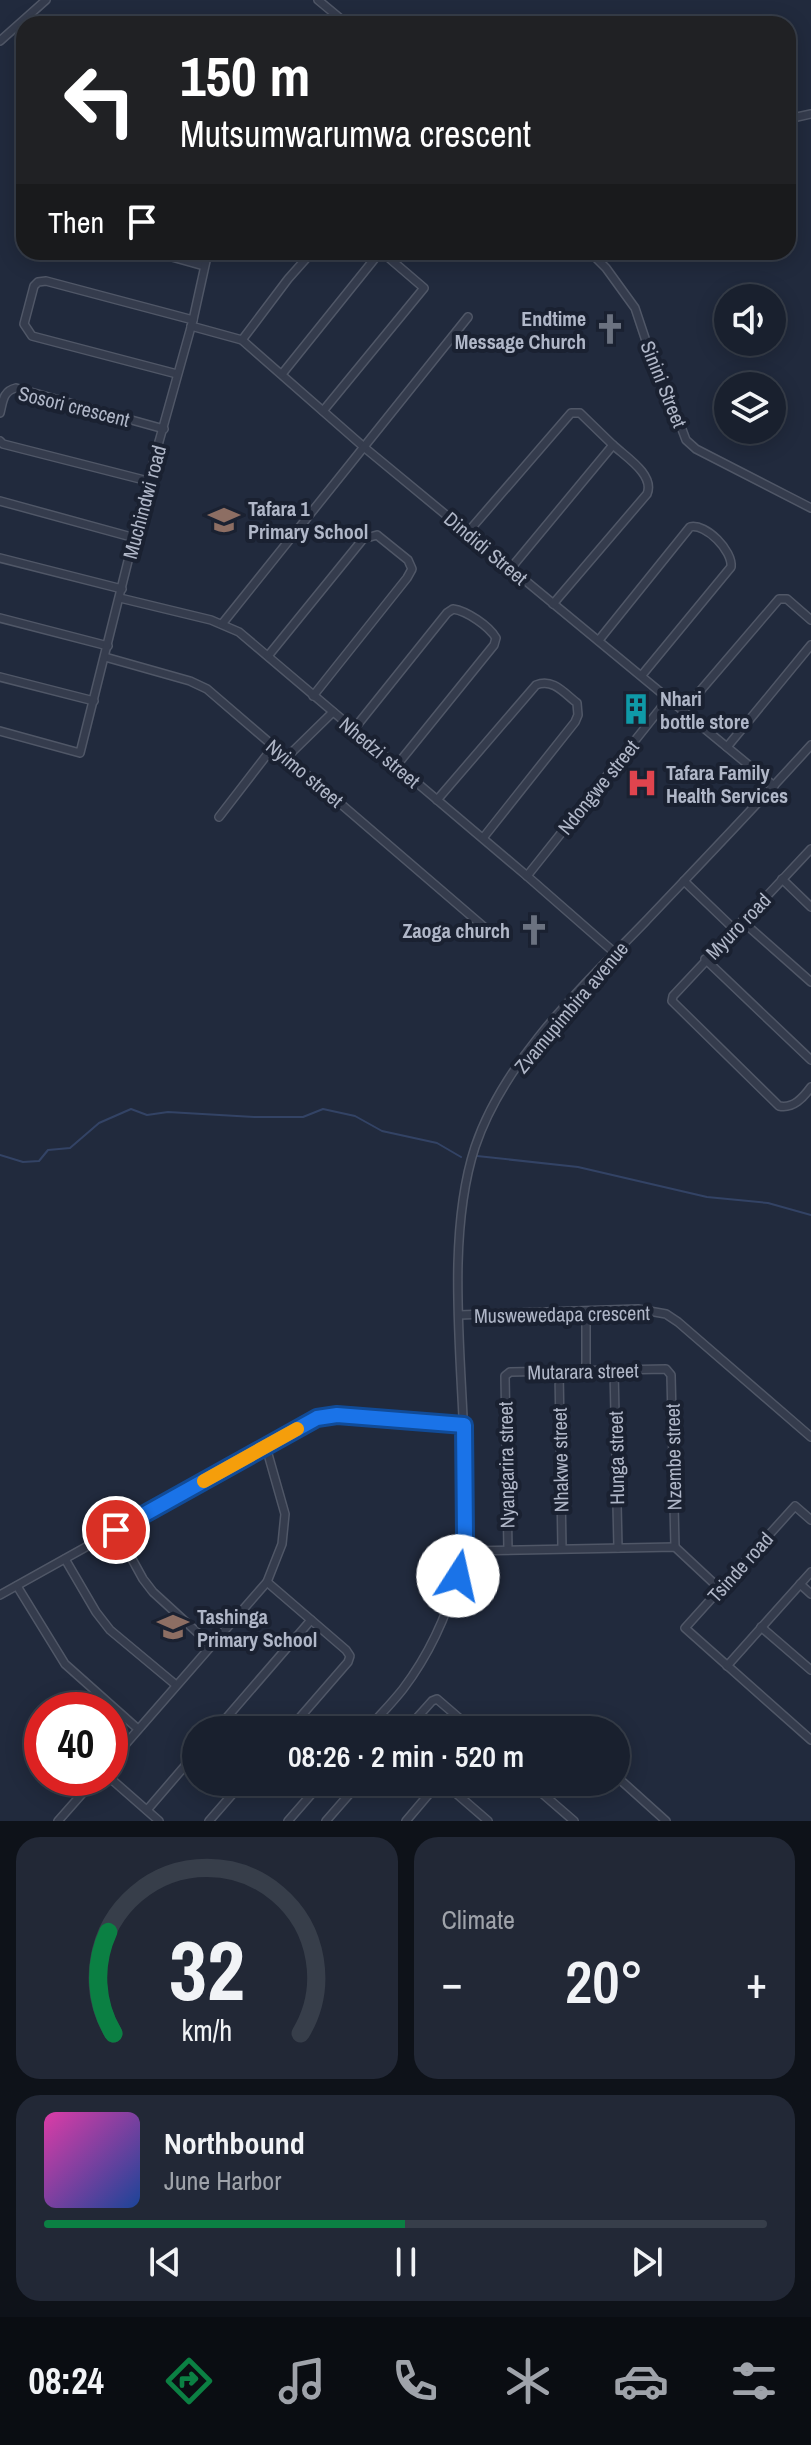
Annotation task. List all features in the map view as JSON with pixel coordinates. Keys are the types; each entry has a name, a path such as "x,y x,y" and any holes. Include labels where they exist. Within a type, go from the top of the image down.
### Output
{"street":[{"path":"28,16 46,0"},
{"path":"318,0 337,16"},
{"path":"0,41 16,27"},
{"path":"183,260 204,266"},
{"name":"Muchindwi road","path":"0,731 80,753 206,260"},
{"path":"242,340 305,260"},
{"path":"282,374 375,260"},
{"path":"323,411 424,288 391,260"},
{"name":"Sinini Street","path":"598,260 635,308 654,365 686,440 696,449 811,508"},
{"name":"Dindidi Street","path":"177,374 32,336 24,324 34,286 46,281 242,340 365,448 774,786"},
{"path":"222,624 468,317"},
{"name":"Sosori crescent","path":"0,413 4,396 16,388 164,429"},
{"path":"468,532 571,413 580,413 641,471 650,489 553,604"},
{"path":"0,441 148,481"},
{"path":"511,568 613,445"},
{"path":"0,501 135,538"},
{"path":"599,640 690,527 703,528 729,553 731,567 642,675"},
{"path":"268,656 363,539 377,535 408,560 412,569 407,578 313,696"},
{"name":"Nhedzi street","path":"0,558 222,624 239,632 615,953"},
{"path":"683,711 779,599 787,599 811,620"},
{"path":"354,729 447,613 460,609 492,631 496,638 494,645 397,765"},
{"path":"0,618 108,646"},
{"path":"727,747 811,645"},
{"name":"Nyimo street","path":"105,657 198,684 484,927"},
{"path":"0,677 94,701"},
{"path":"437,800 536,685 549,683 557,686 577,703 575,722 483,838"},
{"name":"Ndongwe street","path":"527,876 668,699"},
{"path":"287,757 333,712"},
{"name":"Zvamupimbira avenue","path":"379,1716 403,1688 435,1637 464,1551 460,1243 464,1198 475,1147 486,1121 500,1092 526,1055 572,999 811,745"},
{"path":"219,817 273,747"},
{"name":"Myuro road","path":"811,849 705,959 672,1001 779,1106 795,1104 811,1087"},
{"path":"782,879 811,907"},
{"path":"684,881 734,929"},
{"path":"742,921 811,982"},
{"path":"705,959 811,1060"},
{"name":"Muswewedapa crescent","path":"459,1315 638,1309 666,1314 811,1437"},
{"path":"586,1312 586,1369"},
{"name":"Hunga street","path":"614,1369 618,1548"},
{"name":"Mutarara street","path":"504,1379 510,1372 666,1369"},
{"name":"Nzembe street","path":"666,1369 672,1378 675,1547"},
{"name":"Nhakwe street","path":"559,1371 562,1548"},
{"name":"Nyangarira street","path":"504,1379 508,1550"},
{"path":"0,1595 317,1418 337,1415 464,1425"},
{"path":"128,1741 267,1582 282,1544 285,1514 266,1447"},
{"name":"Tsinde road","path":"727,1666 685,1628 795,1506 811,1520"},
{"path":"116,1530 153,1592 211,1645"},
{"path":"464,1551 675,1547 720,1589"},
{"path":"65,1559 110,1630 176,1685"},
{"path":"811,1572 727,1666 811,1740"},
{"path":"267,1582 350,1656 301,1716"},
{"path":"800,1584 811,1594"},
{"path":"17,1586 59,1657 138,1729"},
{"path":"228,1716 311,1620"},
{"path":"761,1627 811,1670"},
{"path":"419,1716 437,1699 457,1716"},
{"path":"147,1810 182,1769"},
{"path":"630,1789 666,1821"},
{"path":"128,1794 159,1821"},
{"path":"58,1821 80,1796"},
{"path":"209,1821 231,1796"},
{"path":"288,1821 310,1796"},
{"path":"326,1821 348,1796"},
{"path":"409,1820 429,1796"},
{"path":"458,1796 488,1821"},
{"path":"545,1796 574,1821"}],"waterway":[{"path":"0,1155 23,1162 39,1161 48,1150 70,1148 99,1123 131,1109 147,1115 168,1112 254,1117 303,1117 323,1109 355,1116 382,1131 437,1143 461,1157"},
{"path":"477,1156 578,1167 707,1197 768,1203 811,1215"}],"slow traffic":[{"path":"204,1481 297,1429"}],"place":[{"name":"Endtime Message Church","path":"610,329"},
{"name":"Tafara 1 Primary School","path":"224,520"},
{"name":"Nhari bottle store","path":"636,709"},
{"name":"Tafara Family Health Services","path":"642,783"},
{"name":"Zaoga church","path":"534,930"},
{"name":"Tashinga Primary School","path":"173,1627"}],"route":[{"path":"116,1530 317,1418 337,1415 464,1425 465,1536 458,1576"}]}
